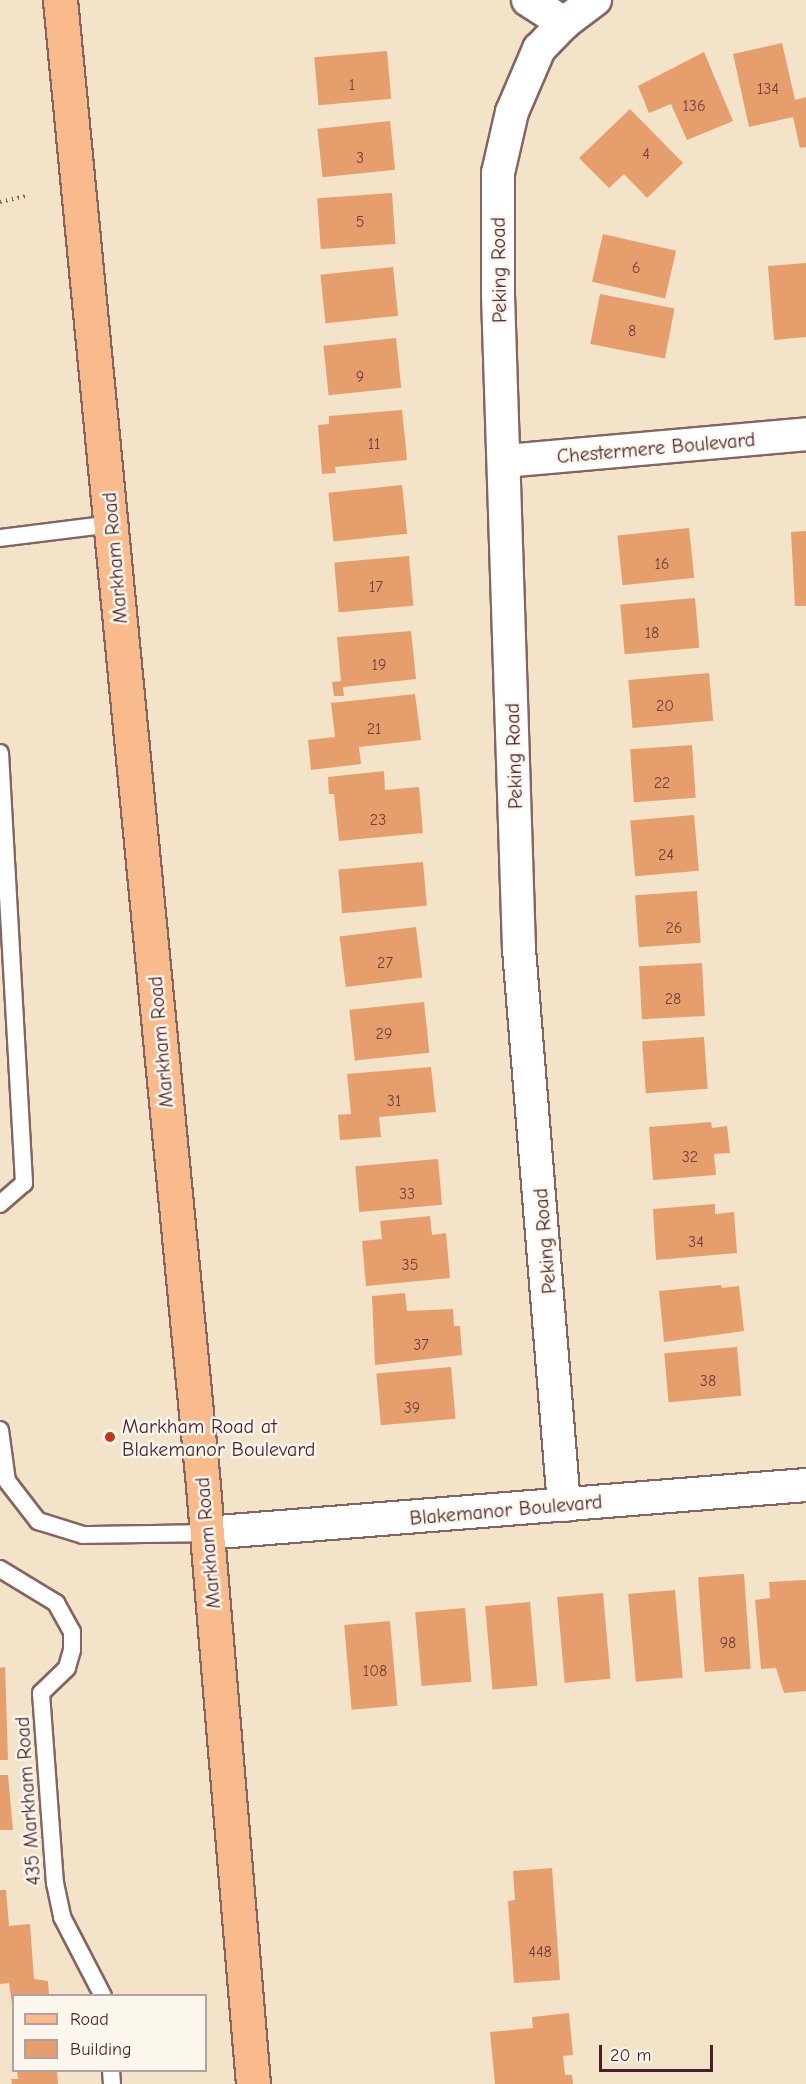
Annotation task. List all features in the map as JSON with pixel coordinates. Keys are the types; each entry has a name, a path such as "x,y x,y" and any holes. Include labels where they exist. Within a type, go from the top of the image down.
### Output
{"main road":[{"name":"Markham Road","path":"60,0 112,524 206,1533 253,2084"}],"street":[{"path":"528,0 564,23"},
{"name":"Peking Road","path":"564,1505 519,949 506,461 498,295 498,172 512,112 539,49 564,23 595,0"},
{"name":"Chestermere Boulevard","path":"506,461 806,434"},
{"name":"Blakemanor Boulevard","path":"206,1533 806,1485"}],"lane":[{"path":"0,538 112,524"},
{"path":"0,753 24,1184 0,1204"},
{"path":"0,1430 7,1481 39,1521 83,1536 206,1533"},
{"name":"435 Markham Road","path":"0,1569 57,1604 72,1632 72,1650 67,1668 41,1693 55,1883 62,1917 102,1994"}],"path":[{"path":"0,202 27,196"}],"building":[{"path":"782,43 795,100 806,97 806,147 800,148 793,117 749,127 733,54"},
{"path":"387,51 391,99 318,105 314,57"},
{"path":"704,52 733,121 687,140 671,104 649,113 638,86"},
{"path":"630,109 683,163 647,198 624,174 609,188 579,158"},
{"path":"390,121 395,170 323,177 317,129"},
{"path":"392,193 396,244 321,249 317,198"},
{"path":"603,234 676,251 665,299 592,282"},
{"path":"806,263 806,337 774,340 768,266"},
{"path":"393,267 398,316 326,323 320,275"},
{"path":"600,294 675,309 665,359 590,344"},
{"path":"396,338 401,388 329,395 323,346"},
{"path":"402,410 407,460 335,467 336,473 322,474 318,425 329,424 329,416"},
{"path":"402,485 407,534 334,541 328,493"},
{"path":"689,528 694,578 623,585 617,536"},
{"path":"806,531 806,606 795,606 791,532"},
{"path":"409,556 413,606 339,612 334,563"},
{"path":"695,598 699,648 625,654 620,605"},
{"path":"411,631 416,679 343,687 344,696 334,696 332,682 341,681 337,637"},
{"path":"709,673 713,721 632,728 628,680"},
{"path":"415,694 421,740 359,747 361,764 311,770 308,740 335,737 331,703"},
{"path":"692,745 696,798 634,802 630,749"},
{"path":"384,771 385,790 419,787 423,833 339,841 334,794 329,794 328,777"},
{"path":"694,815 699,871 635,876 630,821"},
{"path":"423,862 427,906 342,913 338,869"},
{"path":"697,891 701,943 639,947 635,895"},
{"path":"416,927 422,978 346,987 340,936"},
{"path":"702,963 705,1016 642,1019 639,966"},
{"path":"424,1002 429,1053 355,1061 349,1010"},
{"path":"704,1037 708,1089 646,1093 642,1041"},
{"path":"431,1067 436,1112 379,1117 381,1137 340,1140 338,1115 351,1114 347,1074"},
{"path":"711,1122 712,1128 727,1126 730,1153 714,1154 716,1175 653,1180 649,1127"},
{"path":"438,1159 442,1205 359,1212 355,1166"},
{"path":"715,1204 715,1214 734,1212 737,1253 656,1260 653,1209"},
{"path":"430,1216 432,1235 446,1233 450,1278 366,1286 362,1241 382,1239 380,1221"},
{"path":"721,1285 722,1288 739,1286 744,1331 664,1342 659,1291"},
{"path":"405,1293 407,1311 453,1309 454,1326 460,1326 462,1355 375,1365 372,1296"},
{"path":"737,1347 741,1396 669,1402 664,1353"},
{"path":"451,1367 456,1419 381,1425 376,1374"},
{"path":"744,1574 751,1669 705,1672 698,1577"},
{"path":"806,1580 806,1691 784,1693 776,1668 761,1669 755,1600 770,1598 769,1582"},
{"path":"675,1590 683,1678 636,1682 628,1594"},
{"path":"603,1593 610,1679 565,1683 557,1597"},
{"path":"530,1602 537,1686 492,1690 485,1606"},
{"path":"465,1608 471,1682 422,1686 415,1612"},
{"path":"390,1621 397,1706 352,1710 344,1625"},
{"path":"5,1667 8,1760 0,1760 0,1668"},
{"path":"0,1775 8,1775 13,1830 0,1830"},
{"path":"552,1868 560,1980 514,1983 508,1901 515,1900 513,1871"},
{"path":"0,1890 6,1890 9,1926 30,1924 34,1979 48,1981 49,1994 12,1994 12,2004 9,1983 0,1984"},
{"path":"569,2013 573,2055 563,2056 565,2075 572,2075 573,2084 495,2084 490,2032 533,2028 532,2017"},
{"path":"17,2072 57,2072 58,2084 12,2084 11,2079 18,2079"}],"place":[{"name":"Markham Road at Blakemanor Boulevard","path":"110,1437"}]}
